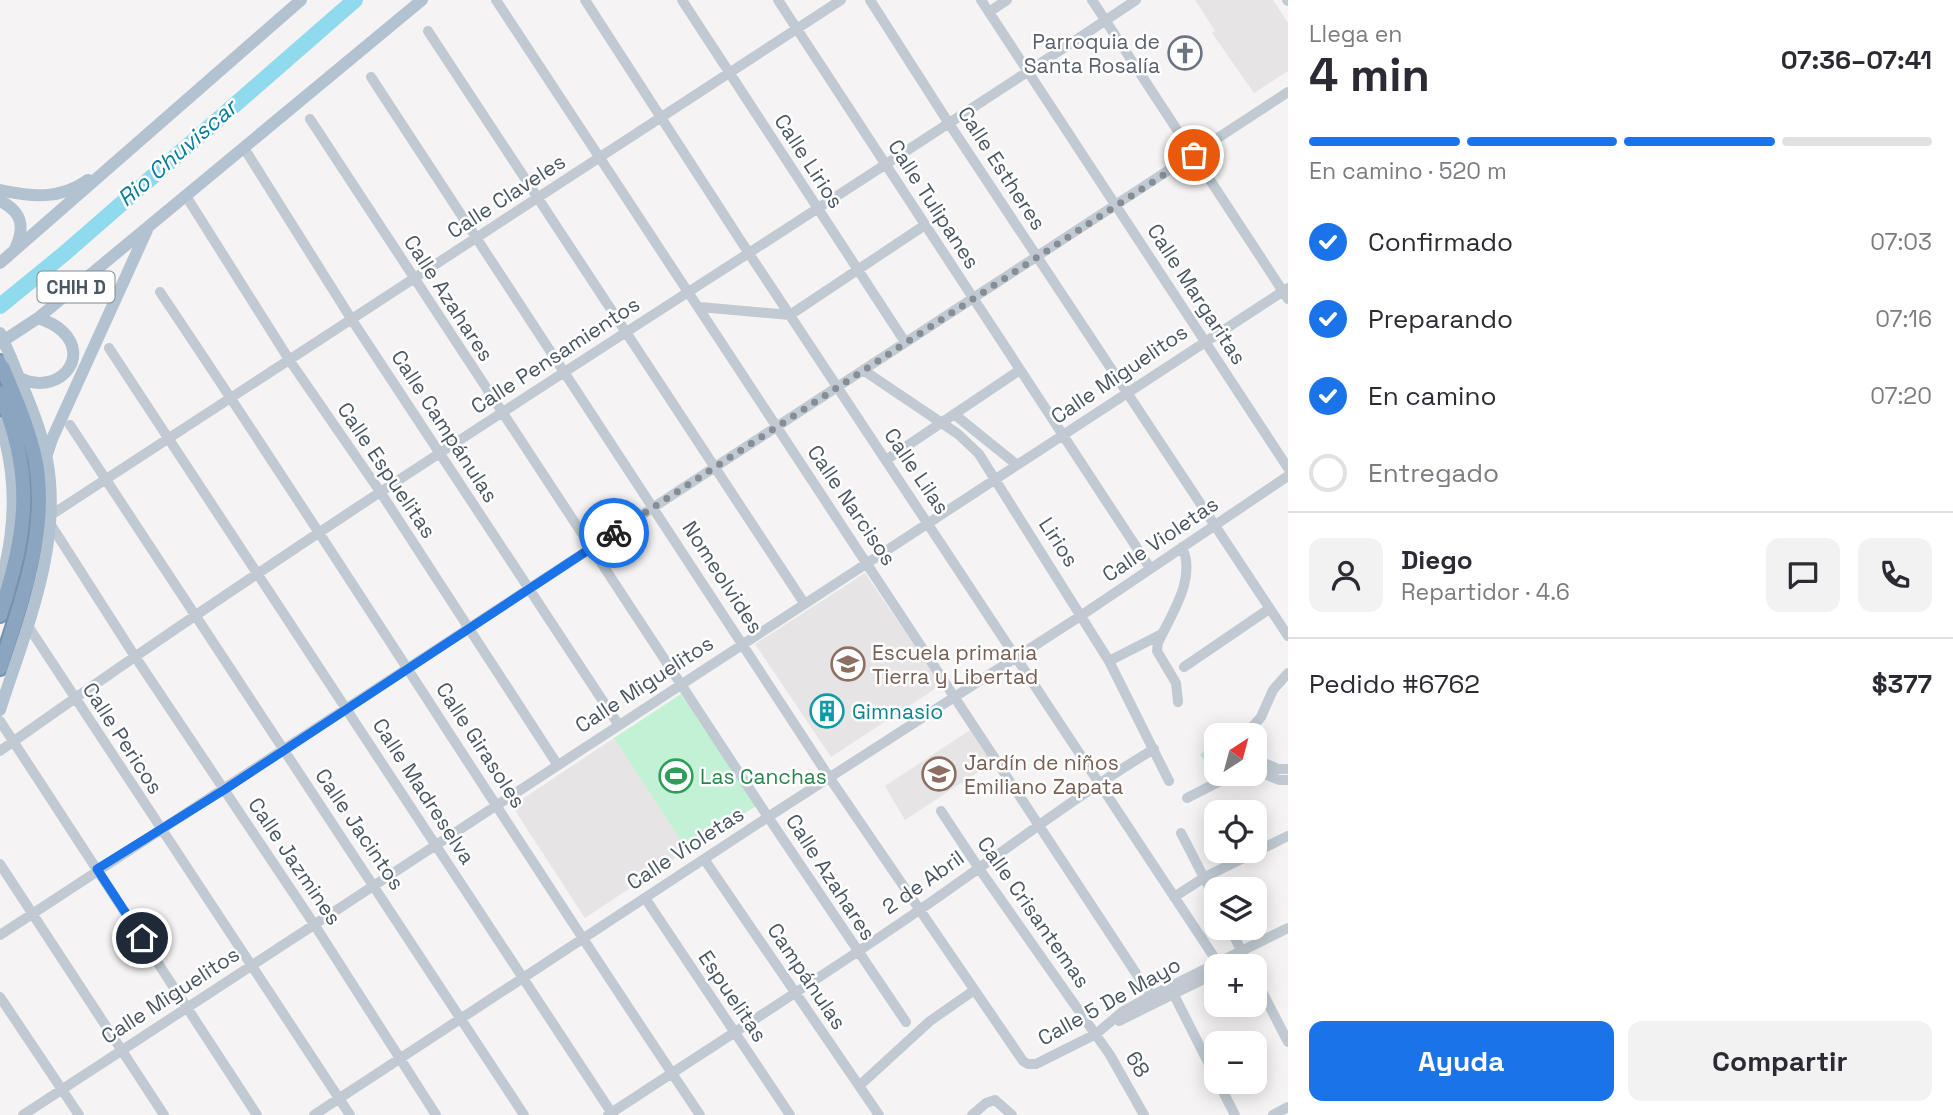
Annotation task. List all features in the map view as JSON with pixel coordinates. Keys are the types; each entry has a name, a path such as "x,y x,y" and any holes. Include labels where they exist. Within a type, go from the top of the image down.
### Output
{"highway":[{"path":"4,363 32,410"},
{"path":"0,668 27,584 38,527 36,465 4,363"},
{"path":"0,393 18,440 23,469 18,554 0,615"}],"main road":[{"name":"CHIH D","path":"0,263 302,0"},
{"name":"CHIH D","path":"0,343 38,318 422,0"},
{"path":"0,190 37,196 65,193 124,157"},
{"path":"0,201 10,206 19,216 22,231 13,253"},
{"path":"46,457 149,226"},
{"path":"0,333 4,363 18,377 30,383 43,384 56,380 67,371 73,358 72,346 64,332 54,324 38,318"},
{"path":"0,710 28,626 46,555 51,520 46,457 32,410 18,377"},
{"path":"0,424 11,469 13,505 0,585"},
{"path":"0,460 11,469"}],"street":[{"name":"Calle Narcisos","path":"496,0 1152,996"},
{"name":"Calle Lilas","path":"585,0 1174,897 1209,954"},
{"name":"Calle Lirios","path":"682,0 905,342"},
{"name":"Calle Tulipanes","path":"778,0 1150,568"},
{"name":"Calle Claveles","path":"51,520 170,439 841,0"},
{"name":"Calle Estheres","path":"870,0 1288,636"},
{"name":"Calle Margaritas","path":"981,0 1288,468"},
{"path":"989,12 1007,0"},
{"path":"1092,0 1286,292"},
{"name":"Calle Pensamientos","path":"0,751 134,655 1136,0"},
{"path":"428,31 804,603"},
{"name":"Nomeolvides","path":"371,77 829,777 1023,1061"},
{"path":"0,935 97,869 224,790 1288,92"},
{"name":"Calle Azahares","path":"310,119 680,684 906,1022"},
{"name":"Calle Campánulas","path":"244,148 352,320 618,724"},
{"name":"Calle Espuelitas","path":"186,196 290,361 381,493 557,764"},
{"path":"700,307 790,315 925,225"},
{"name":"Calle Girasoles","path":"160,292 700,1115"},
{"name":"Calle Miguelitos","path":"23,1115 1204,340 1286,292"},
{"name":"Calle Madreselva","path":"109,348 611,1114"},
{"name":"Lirios","path":"863,370 970,443 995,478 1110,661 1169,781"},
{"path":"886,460 1020,370"},
{"path":"954,414 1016,464"},
{"name":"Calle Jacintos","path":"70,425 524,1115"},
{"name":"Calle Violetas","path":"314,1115 829,777 1082,615 1288,476"},
{"name":"Calle Jazmines","path":"51,520 134,655 314,924 436,1115"},
{"path":"1178,702 1176,684 1157,651 1188,574 1182,547"},
{"path":"1184,667 1269,609"},
{"name":"Calle Pericos","path":"28,626 350,1115"},
{"path":"1110,661 1162,634"},
{"path":"1256,723 1273,690 1288,673"},
{"path":"0,721 257,1115"},
{"name":"2 de Abril","path":"611,1114 919,911 1040,824 1154,749"},
{"path":"1267,764 1278,769 1288,769"},
{"path":"1267,775 1288,780"},
{"path":"1187,798 1210,786"},
{"name":"Calle Crisantemas","path":"941,811 1096,1034"},
{"path":"1181,833 1205,877 1288,836"},
{"name":"Campánulas","path":"704,859 879,1115"},
{"path":"0,864 164,1115"},
{"path":"1174,897 1204,878"},
{"name":"Espuelitas","path":"645,898 790,1115"},
{"name":"Calle 5 De Mayo","path":"1252,954 1288,928"},
{"name":"Calle 5 De Mayo","path":"1023,1061 1028,1065 1036,1064 1096,1034 1122,1012 1204,974"},
{"path":"1108,1025 1174,995 1204,976"},
{"path":"859,1086 930,1021 973,991"},
{"path":"1174,995 1204,1054"},
{"path":"0,997 79,1115"},
{"path":"1267,1001 1288,1042"},
{"name":"68","path":"1096,1034 1123,1074 1144,1115"},
{"path":"1225,1094 1236,1115"},
{"path":"972,1115 986,1102 995,1100 1012,1115"},
{"path":"1272,1115 1288,1107"}],"shaded area":[{"path":"1195,0 1273,0 1288,23 1288,71 1254,93 1212,33 1215,31"},
{"name":"Escuela primaria Tierra y Libertad","path":"865,573 941,685 831,757 755,644"},
{"name":"Jardín de niños Emiliano Zapata","path":"970,730 992,763 905,820 885,786"},
{"path":"614,738 687,850 585,918 512,806"}],"green space":[{"path":"681,694 756,806 687,850 614,738"}],"waterway":[{"name":"Rio Chuviscar","path":"0,306 65,253 355,0"}],"way so far":[{"path":"614,533 1194,155"}],"place":[{"name":"Parroquia de Santa Rosalía","path":"1185,53"},
{"name":"Escuela primaria Tierra y Libertad","path":"848,664"},
{"name":"Gimnasio","path":"827,711"},
{"name":"Jardín de niños Emiliano Zapata","path":"939,774"},
{"name":"Las Canchas","path":"676,776"}],"route":[{"path":"142,938 97,869 224,790 614,533"}]}
